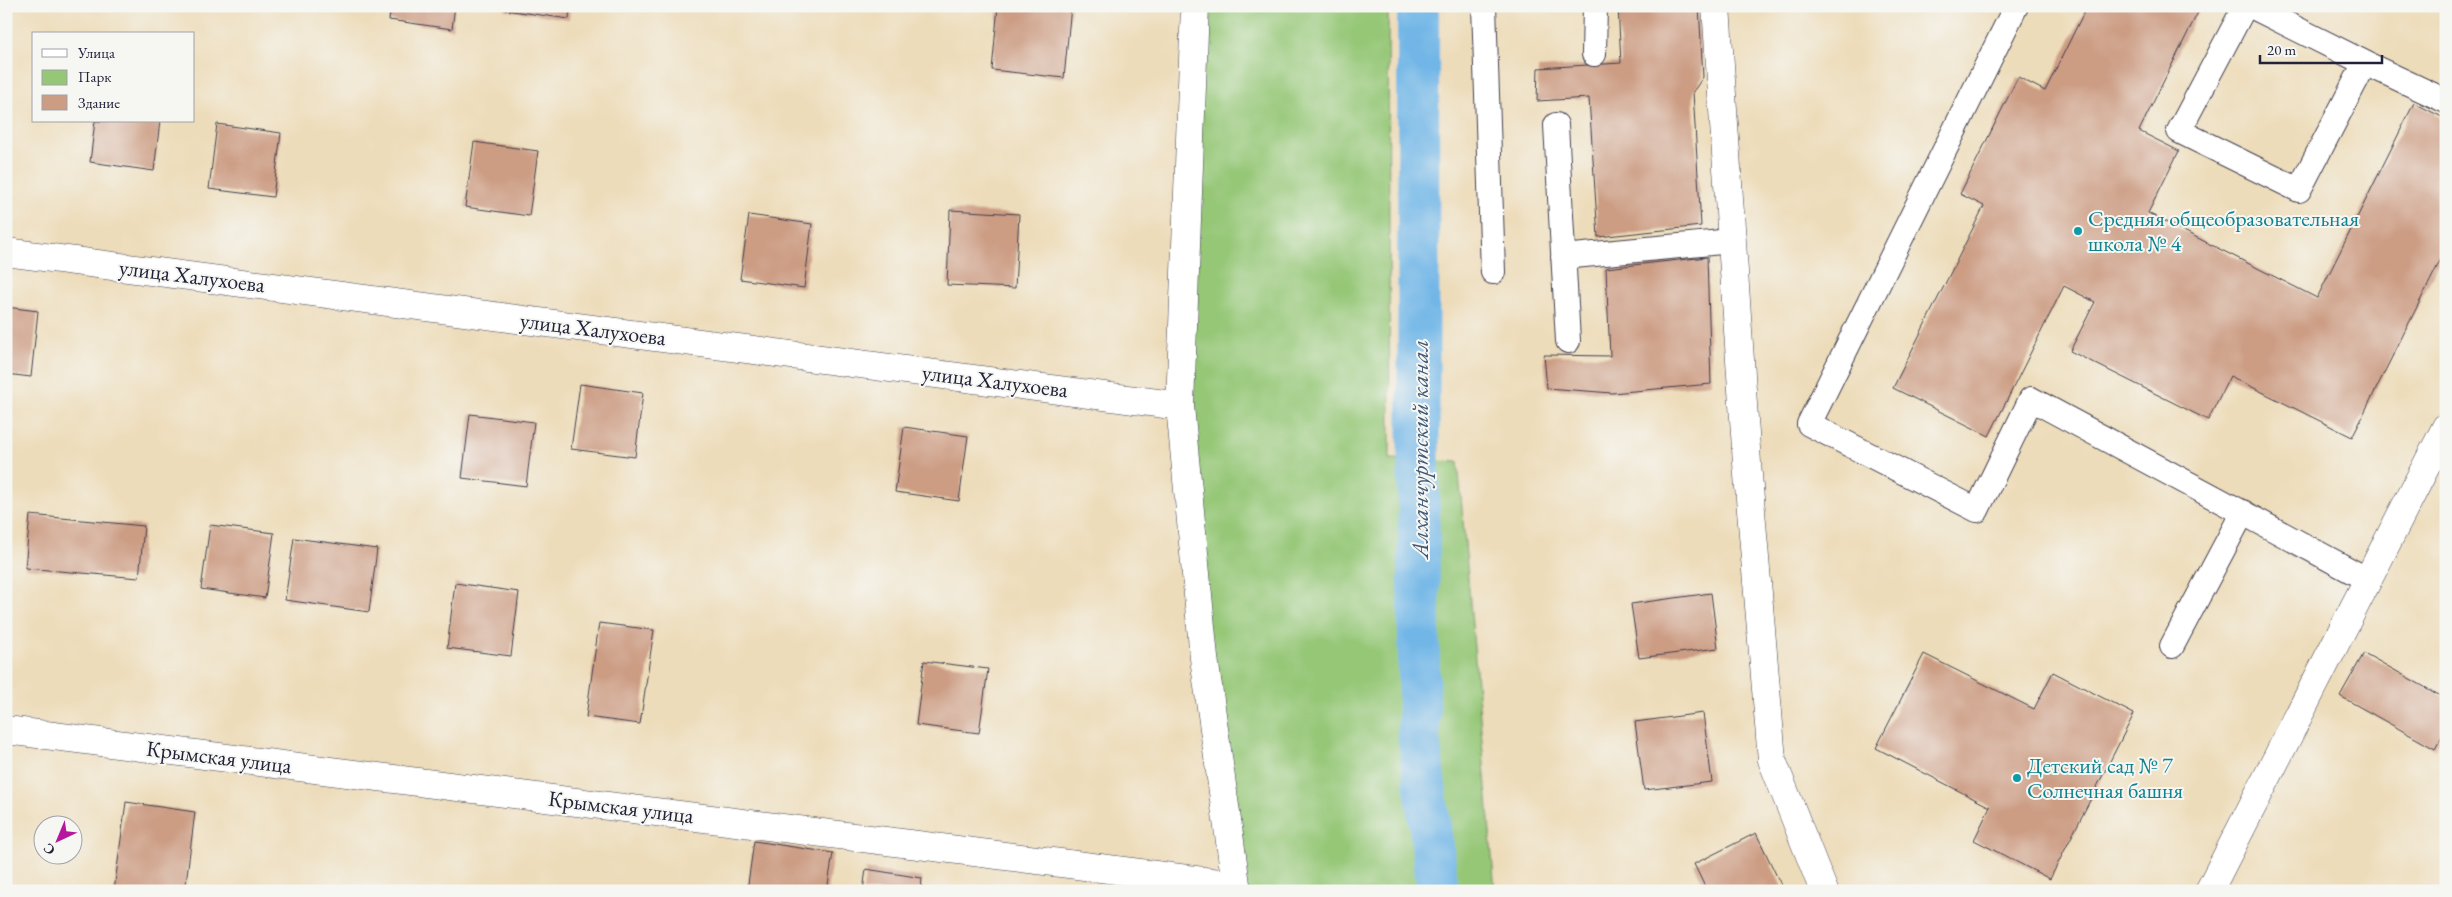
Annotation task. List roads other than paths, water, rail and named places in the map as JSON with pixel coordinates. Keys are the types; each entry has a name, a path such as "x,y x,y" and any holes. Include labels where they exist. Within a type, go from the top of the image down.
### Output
{"street":[{"path":"1195,6 1180,406 1204,658 1236,888"},
{"path":"1716,6 1747,462 1772,760 1824,891"},
{"name":"улица Халухоева","path":"6,252 1180,406"},
{"path":"2209,891 2446,427"},
{"name":"Крымская улица","path":"6,730 1236,888"}],"lane":[{"path":"1484,6 1493,272"},
{"path":"1594,54 1595,6"},
{"path":"2016,6 1809,424 1976,510 2031,399 2368,580"},
{"path":"2245,6 2179,131 2299,190 2365,63"},
{"path":"2251,6 2446,101"},
{"path":"1556,125 1568,341"},
{"path":"1563,257 1732,241"},
{"path":"2172,646 2243,512"}],"waterway":[{"name":"Алханчуртский канал","path":"1418,6 1419,739 1438,891"}],"place":[{"name":"Средняя общеобразовательная школа № 4","path":"2078,231"},
{"name":"Детский сад № 7 Солнечная башня","path":"2017,778"}]}
